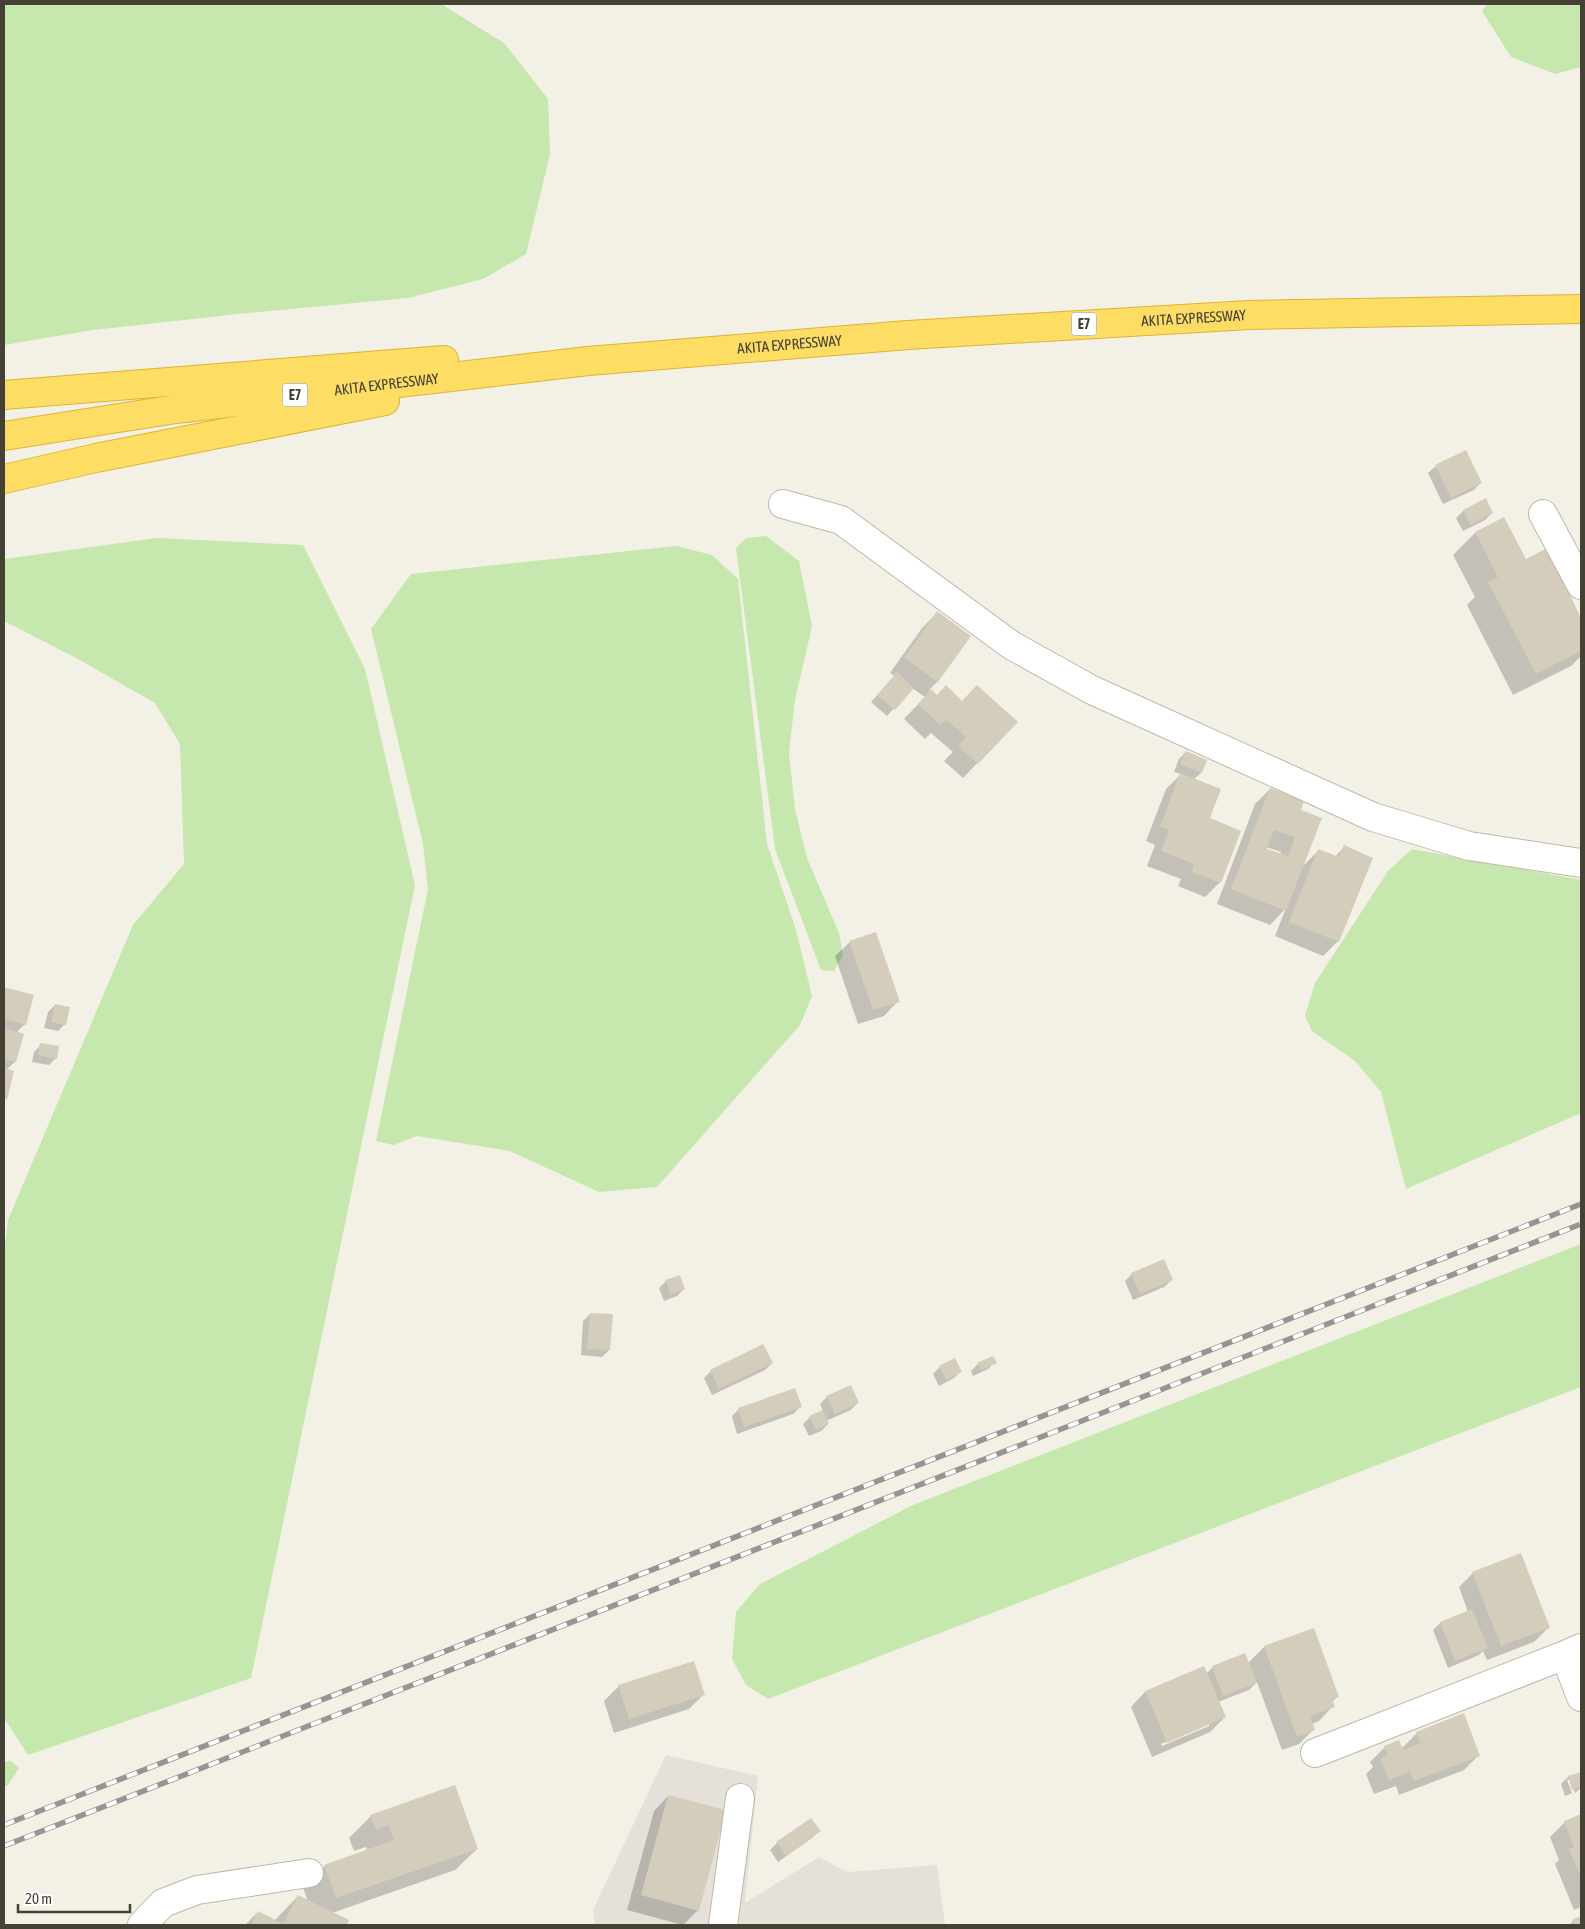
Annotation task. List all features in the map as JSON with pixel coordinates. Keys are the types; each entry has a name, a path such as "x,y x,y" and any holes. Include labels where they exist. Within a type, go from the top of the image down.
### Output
{"highway":[{"name":"AKITA EXPRESSWAY","path":"4,436 176,409 588,361 908,335 1249,315 1581,309"},
{"path":"4,395 441,360 588,361"},
{"path":"4,479 96,458 588,361"}],"street":[{"path":"783,504 841,520 1011,645 1092,690 1373,817 1470,846 1581,863"},
{"path":"1543,514 1581,585"},
{"path":"1315,1753 1573,1651 1581,1697"},
{"path":"723,1925 740,1798"},
{"path":"142,1925 163,1903 197,1890 309,1874"}],"shaded area":[{"path":"666,1755 758,1776 745,1903 819,1857 847,1872 937,1865 945,1925 595,1925 593,1910"}],"green space":[{"path":"4,4 441,4 504,43 548,99 550,154 526,254 483,279 408,298 93,330 4,345"},
{"path":"1487,4 1581,4 1581,67 1555,74 1511,57 1482,11"},
{"path":"766,536 799,561 812,626 795,700 789,753 795,809 807,858 839,933 843,955 834,971 821,970 775,849 736,548 746,538"},
{"path":"157,538 303,545 365,669 415,885 251,1678 28,1755 4,1718 4,1254 8,1220 133,925 184,864 180,744 155,703 78,659 4,621 4,559"},
{"path":"676,546 712,555 738,579 767,844 796,930 812,996 800,1025 657,1187 599,1192 510,1151 417,1136 393,1145 376,1141 428,889 423,844 371,629 411,574"},
{"path":"1412,849 1581,880 1581,1113 1406,1189 1381,1092 1355,1061 1312,1031 1305,1016 1315,983 1388,871"},
{"path":"1581,1244 1581,1387 768,1699 746,1685 732,1659 736,1612 760,1584 913,1505"},
{"path":"11,1761 19,1768 8,1785 4,1787 4,1762"}],"building":[{"path":"1466,450 1482,483 1451,498 1435,465"},
{"path":"1486,498 1493,513 1471,525 1463,510"},
{"path":"1504,517 1526,559 1553,545 1574,585 1567,589 1581,618 1581,651 1536,674 1488,582 1498,577 1475,532"},
{"path":"937,611 971,636 938,682 904,658"},
{"path":"897,672 914,688 895,710 877,695"},
{"path":"946,685 962,701 977,685 1018,722 978,764 958,746 966,737 946,719 940,725 918,704 931,689 937,695"},
{"path":"1186,751 1207,760 1202,773 1180,764"},
{"path":"1180,773 1221,789 1210,818 1241,831 1221,883 1192,872 1194,864 1161,851 1169,830 1160,827"},
{"path":"1270,788 1304,801 1301,810 1322,818 1286,911 1231,889","holes":["1274,830 1295,837 1288,856 1267,849"]},
{"path":"1344,845 1373,858 1339,942 1289,922 1318,849 1339,857"},
{"path":"876,932 900,1002 873,1010 849,941"},
{"path":"4,987 34,995 26,1025 4,1019"},
{"path":"55,1004 70,1007 66,1025 51,1022"},
{"path":"4,1028 24,1034 16,1062 4,1059"},
{"path":"40,1043 59,1046 57,1059 38,1055"},
{"path":"4,1068 14,1071 7,1100 4,1099"},
{"path":"1164,1259 1173,1280 1140,1294 1131,1273"},
{"path":"680,1275 685,1289 671,1295 665,1280"},
{"path":"590,1313 613,1314 610,1350 587,1349"},
{"path":"763,1344 773,1363 719,1389 710,1370"},
{"path":"993,1356 997,1363 981,1370 977,1363"},
{"path":"955,1358 962,1372 946,1380 939,1366"},
{"path":"851,1385 859,1403 835,1414 826,1396"},
{"path":"795,1388 802,1407 744,1427 738,1408"},
{"path":"823,1410 829,1424 816,1430 809,1416"},
{"path":"1521,1553 1550,1628 1501,1646 1472,1572"},
{"path":"1472,1609 1488,1648 1455,1661 1440,1622"},
{"path":"1314,1628 1339,1697 1332,1699 1335,1707 1310,1716 1315,1730 1297,1737 1264,1646"},
{"path":"1245,1653 1257,1683 1223,1696 1212,1666"},
{"path":"694,1661 705,1695 629,1719 618,1685"},
{"path":"1204,1666 1226,1717 1167,1743 1145,1691"},
{"path":"1464,1713 1480,1756 1414,1781 1410,1772 1389,1780 1380,1758 1388,1755 1384,1746 1399,1740 1403,1750 1420,1743 1416,1732"},
{"path":"1581,1772 1581,1787 1572,1790 1568,1776"},
{"path":"455,1785 478,1849 336,1898 324,1865 394,1840 388,1825 376,1830 370,1815"},
{"path":"668,1795 726,1810 699,1911 641,1895"},
{"path":"1581,1814 1581,1878 1569,1849 1574,1847 1564,1821"},
{"path":"811,1818 821,1831 786,1856 776,1842"},
{"path":"298,1895 349,1920 347,1925 251,1925 258,1911 283,1924"},
{"path":"1581,1916 1581,1925 1574,1925 1572,1920"}],"railway":[{"path":"4,1825 1581,1204"},
{"path":"4,1846 1581,1224"}]}
